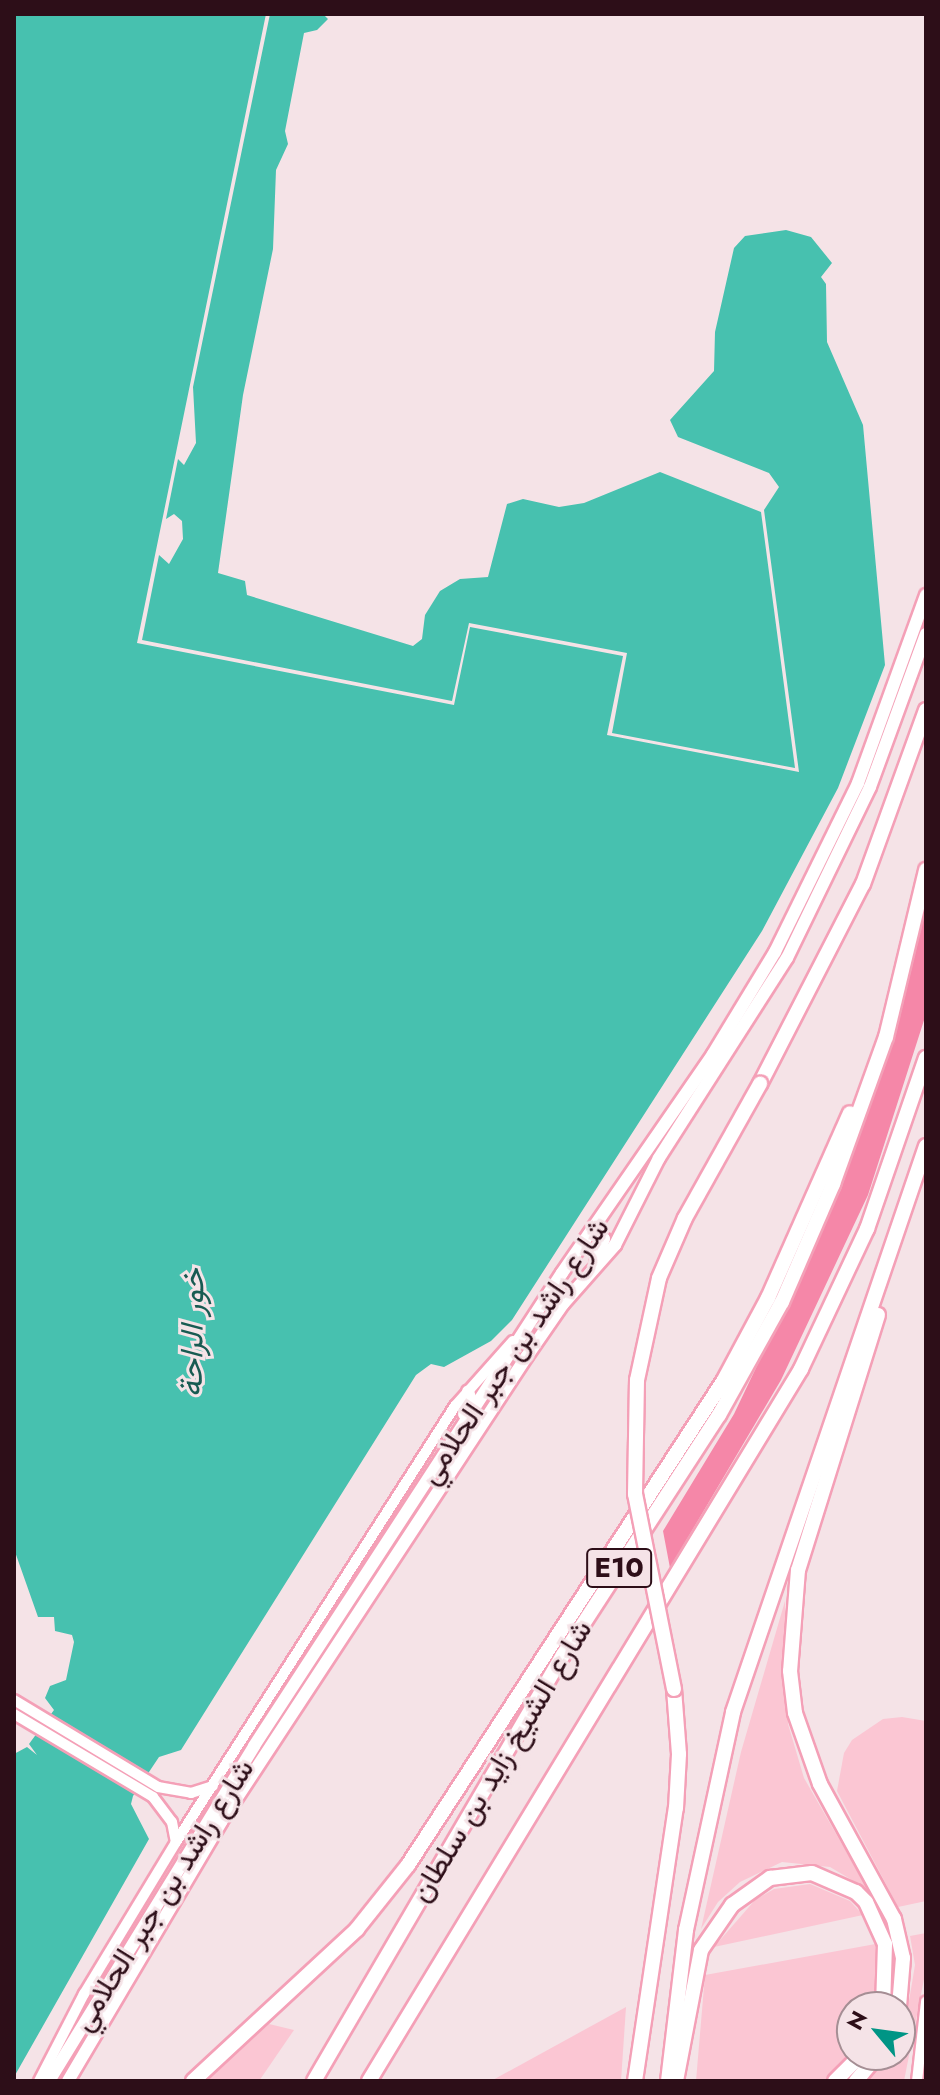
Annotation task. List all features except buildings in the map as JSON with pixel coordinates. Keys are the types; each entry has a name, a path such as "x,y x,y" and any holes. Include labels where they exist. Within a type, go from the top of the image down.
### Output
{"highway":[{"path":"635,2081 645,1993 676,1808 674,1689 635,1494 637,1380 659,1278 685,1218 760,1084 863,884 926,710"},
{"name":"شارع الشيخ زايد بن سلطان","path":"314,2081 563,1655 752,1359 809,1244 886,1037 926,870"},
{"path":"193,2081 357,1929 408,1865 724,1380 781,1270 886,1037"},
{"name":"شارع الشيخ زايد بن سلطان","path":"369,2081 801,1369 867,1229 926,1058"},
{"path":"676,2081 686,1930 733,1712 926,1146"},
{"path":"888,1264 875,1330 798,1570 790,1671 807,1753 887,1905 901,1941 899,1991"},
{"path":"668,2081 683,1992 713,1928 748,1891 791,1874 834,1880 856,1892 871,1910 885,1944 884,1991"}],"main road":[{"name":"شارع راشد بن جبر الحلامي","path":"49,2081 224,1793 526,1328 713,1054 796,913 858,783 926,595"},
{"name":"شارع راشد بن جبر الحلامي","path":"68,2081 221,1822 575,1288 615,1245 659,1158 787,958 870,787 926,634"},
{"path":"575,1288 605,1243 601,1235 590,1233"},
{"path":"451,1445 471,1401 468,1391"}],"street":[{"path":"39,2081 84,1994 176,1842 468,1391 526,1328"},
{"path":"14,1700 156,1792 172,1822 176,1842"},
{"path":"14,1714 156,1792 191,1793 214,1786"},
{"path":"917,2081 925,2039 926,2002"}],"shaded area":[{"path":"926,907 926,1014 868,1195 781,1380 670,1568 663,1531 734,1414 841,1189 887,1053"},
{"path":"785,1601 788,1724 804,1778 878,1907 857,1883 830,1867 782,1862 740,1882 718,1902 701,1929 741,1752"},
{"path":"902,1717 926,1721 926,1901 898,1907 837,1791 844,1753 852,1740 883,1719"},
{"path":"810,1884 850,1901 863,1915 714,1947 755,1900 774,1889"},
{"path":"926,1933 926,1969 916,2020 916,1991 911,1991 915,1965 910,1936"},
{"path":"881,1943 880,1991 836,1991 836,2070 824,2081 696,2081 705,1975"},
{"path":"626,2007 621,2081 491,2081"},
{"path":"269,2024 294,2030 259,2081 207,2081"},
{"path":"877,2071 906,2071 904,2081 869,2081"}],"water":[{"name":"خور الراحة","path":"14,14 266,14 137,643 454,705 470,627 623,656 607,735 799,772 764,510 779,487 769,473 678,437 670,420 714,371 715,332 734,248 745,236 786,230 811,237 832,263 821,277 826,284 827,342 863,425 885,665 838,788 762,931 512,1320 491,1341 444,1367 431,1364 416,1375 181,1750 159,1757 133,1796 131,1804 149,1839 14,2077 14,1754 27,1747 37,1755 29,1744 54,1710 45,1698 50,1686 66,1680 74,1642 72,1635 55,1631 54,1617 38,1617 14,1549"},
{"path":"270,14 323,14 328,19 317,30 304,33 285,131 288,144 276,170 273,249 243,395 218,573 245,581 247,595 413,646 422,639 425,615 440,591 460,579 488,577 507,504 523,499 559,507 584,503 660,472 761,512 795,768 612,733 627,653 469,623 452,701 142,640 159,555 169,564 183,539 182,521 174,514 166,519 178,459 184,465 196,443 193,387"}]}
